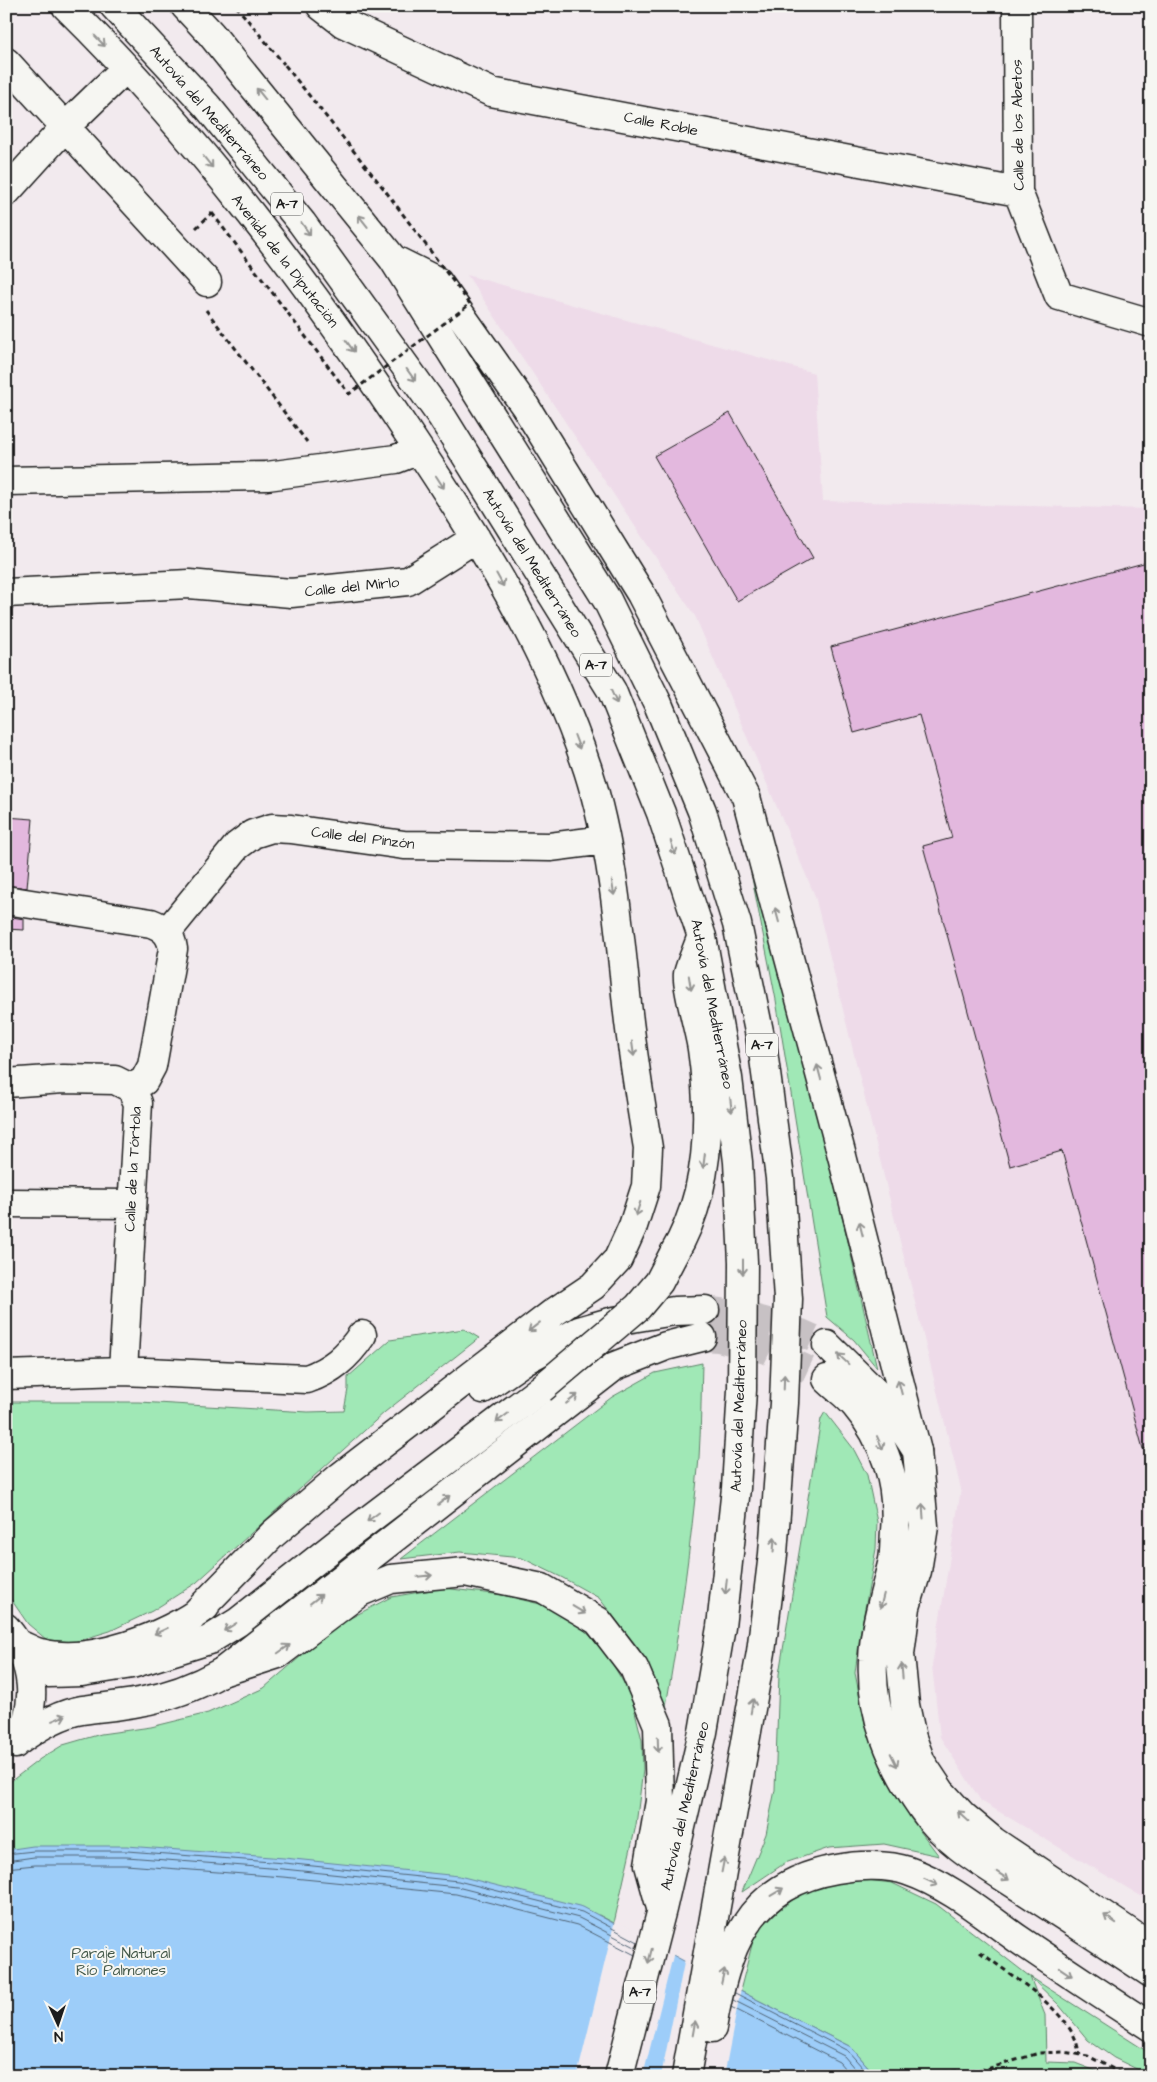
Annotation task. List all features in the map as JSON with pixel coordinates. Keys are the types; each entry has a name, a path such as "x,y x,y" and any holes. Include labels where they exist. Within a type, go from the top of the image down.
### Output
{"main road":[{"name":"Avenida de la Diputación","path":"66,6 167,111 277,247 356,354 476,538"},
{"name":"Autovía del Mediterráneo","path":"114,6 207,106 302,223 442,417 612,692 661,813 702,937 728,1078 738,1162 743,1262 742,1390 736,1488 722,1627 703,1732 662,1909 619,2076"},
{"name":"A-7","path":"186,6 211,34 394,259 607,600 658,704 702,811 737,924 763,1050 780,1178 788,1299 784,1403 773,1554 761,1652 686,2076"},
{"path":"199,6 211,34"},
{"name":"Calle Roble","path":"321,6 343,23 491,92 1018,192"},
{"name":"Calle de los Abetos","path":"1017,6 1018,192 1059,296 1151,323"},
{"path":"6,62 207,282"},
{"path":"6,192 65,127 126,68"},
{"path":"394,259 437,281 525,406 641,594 746,798 842,1156 917,1451 924,1526 917,1571 906,1607 900,1654 904,1705 912,1738 921,1762 941,1792 963,1816 993,1841 1151,1946"},
{"path":"6,481 267,476 396,459 419,450"},
{"path":"191,1618 273,1534 333,1482 553,1313 593,1286 618,1259 633,1226 646,1186 648,1148 605,840 588,771 562,702 524,624 476,538"},
{"name":"Calle del Mirlo","path":"6,594 190,584 291,593 408,581 476,538"},
{"name":"Calle del Pinzón","path":"167,932 237,846 253,834 272,828 404,845 550,847 605,840"},
{"path":"6,900 151,923 160,926 167,932"},
{"name":"Calle de la Tórtola","path":"123,1371 138,1103 131,1088 144,1080 152,1066 173,949 172,940 167,932"},
{"path":"18,1645 48,1673 82,1672 132,1664 209,1640 238,1622 338,1543 541,1389 638,1307 659,1282 674,1255 694,1210 704,1165 709,1116 702,1048 688,976 702,937"},
{"path":"6,1083 63,1079 115,1080 131,1088"},
{"path":"6,1203 132,1204"},
{"path":"12,1748 37,1728 80,1710 141,1702 201,1684 222,1672 615,1366 666,1346 703,1324 674,1311 614,1321 579,1331 525,1360 497,1377 191,1618 120,1648 79,1656 41,1654 18,1645"},
{"path":"6,1375 123,1371 307,1379 326,1372 354,1346 362,1335"},
{"path":"827,1345 886,1403 917,1451"},
{"path":"827,1380 854,1404 877,1436 887,1459 896,1501 893,1562 881,1603 875,1632 872,1662 874,1694 881,1726 892,1756 904,1779 922,1810 947,1836 981,1862 1151,1973"},
{"path":"222,1672 278,1654 360,1592 391,1579 465,1572 542,1588 598,1621 634,1668 658,1726 660,1801 649,1865 662,1909"},
{"path":"12,1748 26,1723 32,1704 32,1683 18,1645"},
{"path":"704,2076 727,1962 743,1927 771,1895 814,1873 860,1865 908,1871 948,1890 1066,1972 1151,2027"}],"path":[{"path":"212,213 348,394 470,304 384,189 236,6"},
{"path":"207,282 205,308 313,449 321,469"},
{"path":"980,1952 1032,1991 1058,2015 1074,2036 1080,2055"},
{"path":"943,2072 988,2069 1039,2053 1064,2052 1088,2056 1127,2076"}],"shaded area":[{"path":"467,275 814,373 823,501 1151,509 1151,1902 981,1801 940,1737 932,1666 961,1489 815,896 695,616"}],"green space":[{"path":"750,868 818,1117 877,1368 854,1340 827,1317 776,1000"},
{"path":"464,1329 479,1338 385,1412 196,1583 152,1611 110,1631 74,1642 47,1640 28,1624 6,1592 6,1402 139,1402 308,1412 344,1411 348,1377 390,1340"},
{"path":"702,1363 700,1446 696,1491 675,1653 664,1718 652,1672 638,1648 599,1598 522,1558 460,1552 401,1559 612,1397 655,1373"},
{"path":"825,1412 853,1448 867,1475 877,1522 876,1549 855,1673 865,1724 890,1780 911,1819 939,1856 884,1844 829,1848 785,1863 742,1892 766,1834 775,1790 779,1674 821,1419"},
{"path":"443,1588 502,1595 540,1604 575,1620 606,1653 631,1695 642,1740 643,1770 636,1825 614,1923 599,1915 6,2076 6,1785 40,1759 63,1745 101,1734 151,1727 208,1713 264,1688 337,1625 391,1597"},
{"path":"841,1877 892,1883 936,1904 1029,1976 1151,2054 1151,2076 1114,2058 1088,2040 1059,2005 1030,1977 1045,2015 1046,2062 1075,2063 1109,2076 876,2076 851,2047 740,1991 755,1933 779,1910 809,1888"}],"water":[{"name":"Paraje Natural Río Palmones","path":"33,1846 127,1846 284,1858 459,1876 583,1907 740,1991 851,2047 876,2076 6,2076 6,1850"}],"pier":[{"path":"615,1920 674,1952 643,2076 577,2076"},
{"path":"685,1958 741,1988 724,2076 661,2076"}],"building":[{"path":"730,413 813,558 737,601 654,456"},
{"path":"1151,561 1151,1448 1143,1449 1062,1151 1010,1166 923,846 952,838 919,715 854,733 831,647"},
{"path":"6,817 33,819 27,888 6,885"},
{"path":"6,916 24,919 24,930 6,929"}],"tunnel":[{"path":"705,1310 783,1326 827,1345"},
{"path":"702,1337 718,1338 766,1350 827,1379"}]}
